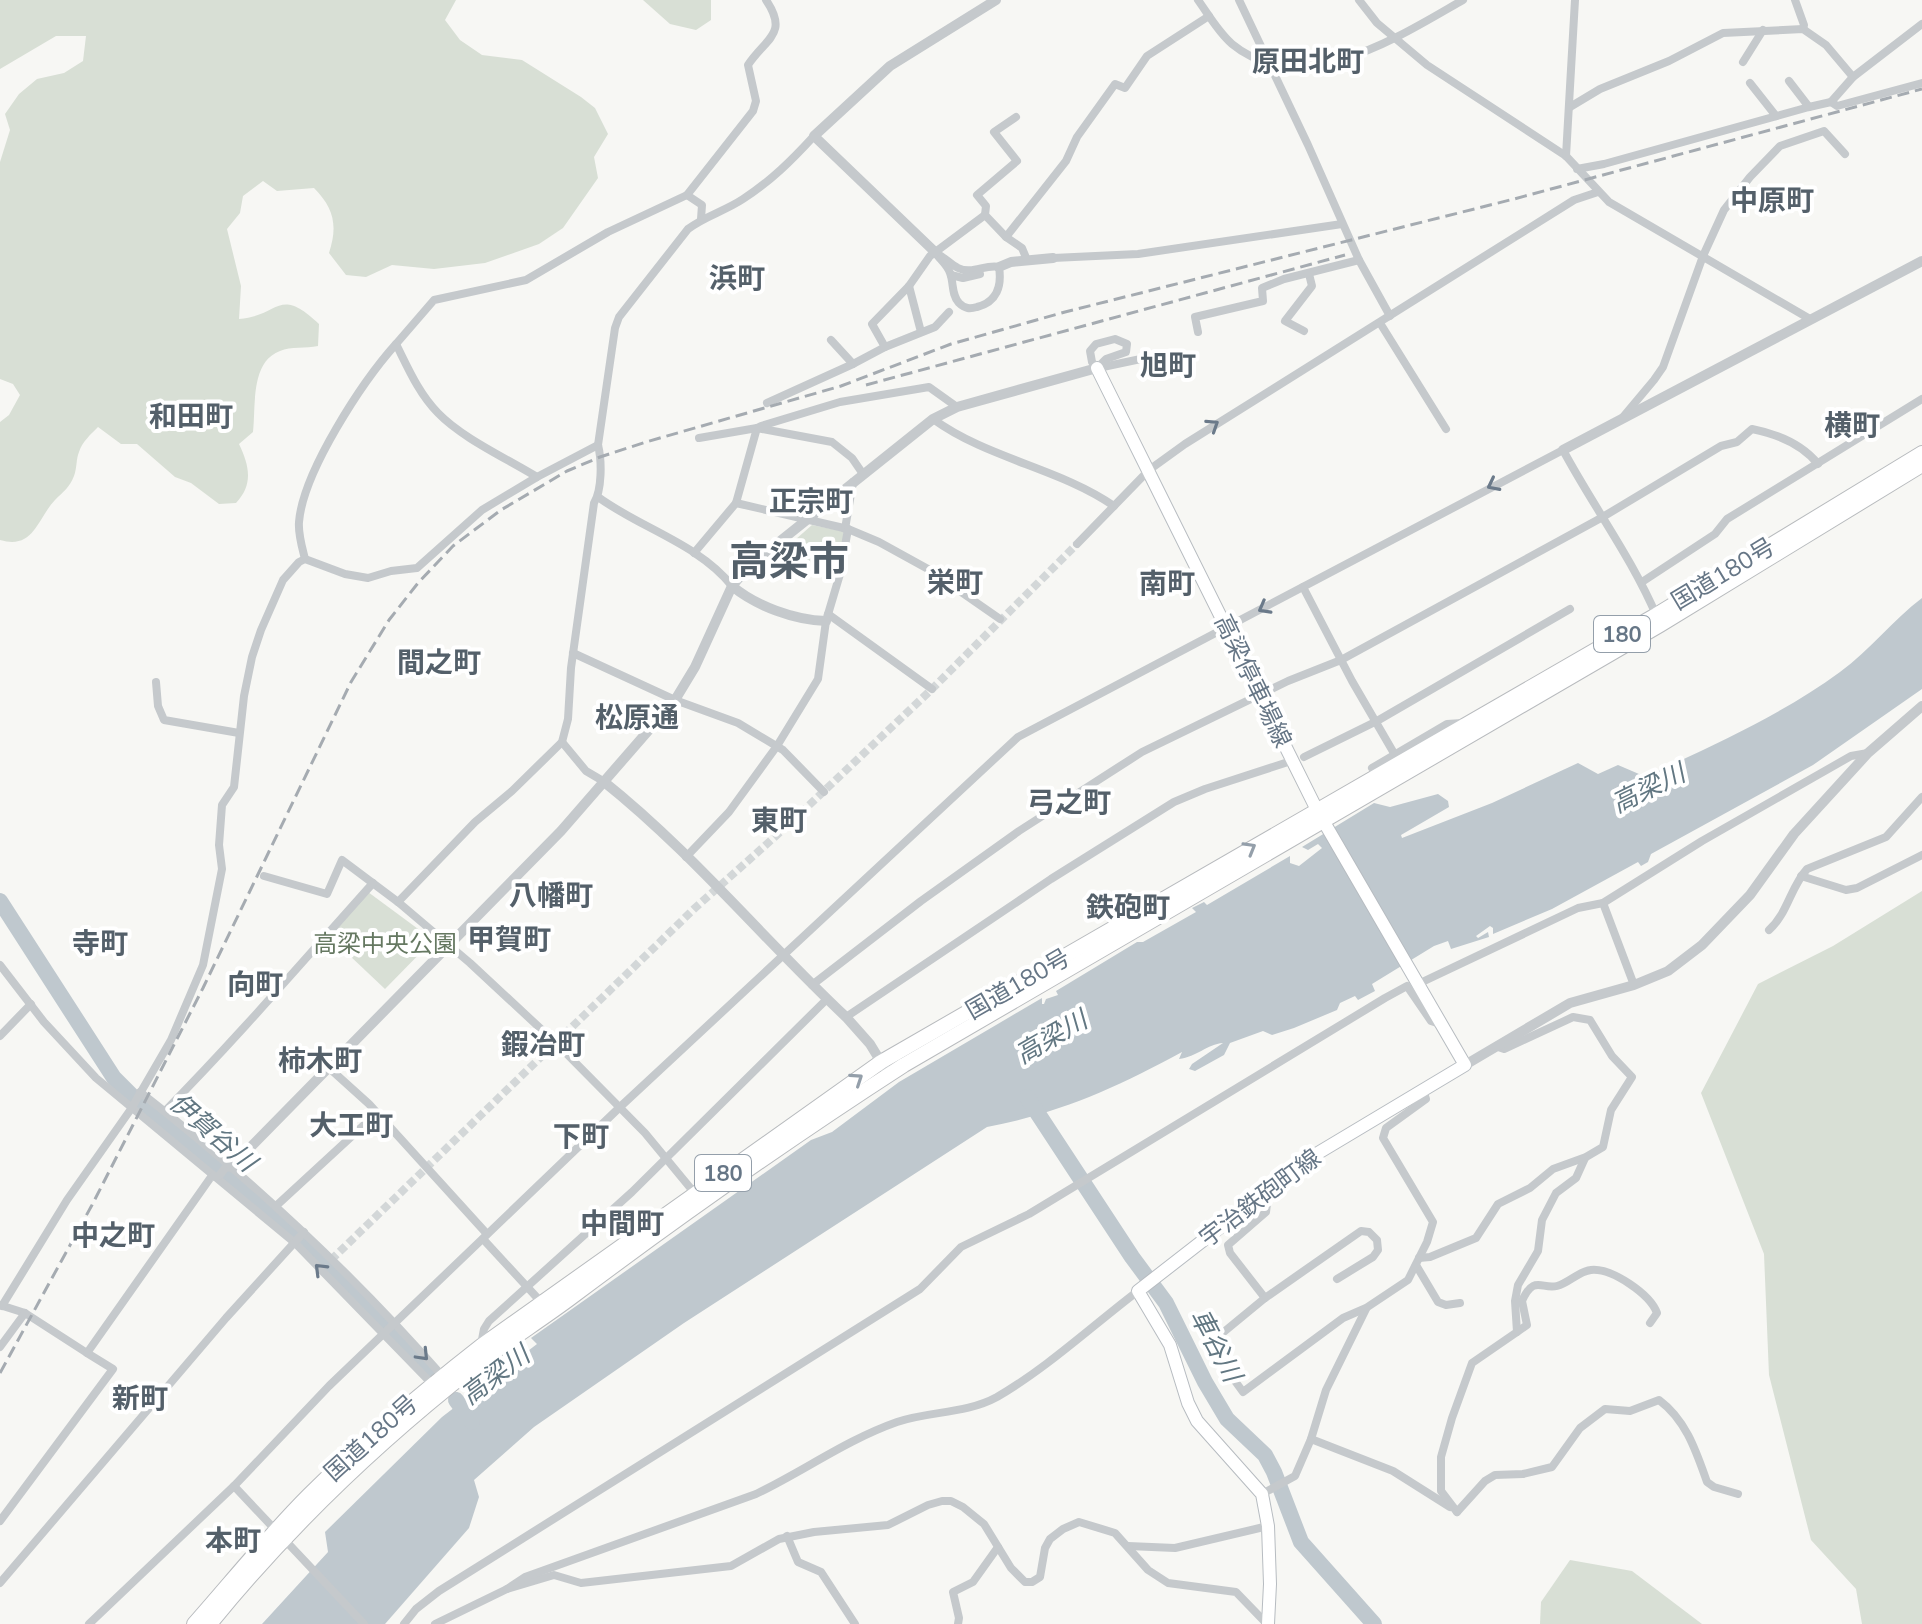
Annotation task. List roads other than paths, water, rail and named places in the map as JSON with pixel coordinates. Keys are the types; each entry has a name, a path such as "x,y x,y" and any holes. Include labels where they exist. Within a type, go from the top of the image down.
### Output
{"highway":[{"name":"国道180号","path":"1324,821 1470,722 1658,620 1922,453"},
{"name":"国道180号","path":"210,1624 365,1441 699,1198 885,1068 1324,821 1922,465"},
{"name":"国道180号","path":"442,1385 481,1346 699,1198"},
{"name":"国道180号","path":"194,1624 284,1539"}],"main road":[{"name":"高梁停車場線","path":"1097,368 1324,821"},
{"path":"1324,821 1465,1065"},
{"name":"宇治鉄砲町線","path":"1141,1289 1308,1159 1465,1065"},
{"path":"1141,1289 1170,1345 1188,1403 1197,1421 1265,1492 1270,1584 1268,1624"}],"street":[{"path":"305,559 299,521 319,459 382,360 434,300 526,280 608,232 687,195 753,111 756,101 748,65 758,49 773,38 777,26 774,12 766,0"},
{"path":"398,902 475,822 562,742 568,719 573,653 594,503 598,497 598,445 615,328 688,229 701,219 740,201 782,171 814,136 890,66 996,0"},
{"path":"1198,0 1230,43 1268,63 1294,68 1310,67 1373,48 1463,0"},
{"path":"1239,0 1359,260 1390,316"},
{"path":"1359,0 1377,23 1427,65 1566,156 1598,192 1621,211 1810,319"},
{"path":"1566,156 1575,0"},
{"path":"1795,0 1803,29"},
{"path":"1006,237 1066,161 1077,137 1115,84 1125,88 1147,56 1209,16"},
{"path":"1577,169 1831,102 1853,77 1922,24"},
{"path":"1570,107 1600,89 1669,61 1723,33 1803,29 1826,45 1853,77"},
{"path":"1743,62 1763,30"},
{"path":"1789,81 1809,107"},
{"path":"1750,83 1776,116"},
{"path":"1831,102 1837,106 1922,83"},
{"path":"885,347 872,324 909,286 935,252 985,215 986,206 977,195 1017,161 994,132 1016,117"},
{"path":"1623,418 1663,367 1703,256 1724,210 1750,177 1780,146 1824,131 1845,154"},
{"path":"814,136 935,252 967,271 992,265 999,267"},
{"path":"1077,544 1149,470 1223,419 1574,200 1598,192"},
{"path":"687,195 702,205 701,219"},
{"path":"985,215 1006,237 1022,248 1027,260"},
{"path":"951,275 963,278 1027,260 1138,254 1342,224"},
{"path":"935,252 951,275 955,298 964,307 973,308 993,299 1000,286 999,267"},
{"path":"1198,332 1195,317 1263,301 1262,288 1284,279 1359,260"},
{"path":"89,1624 234,1486 329,1386 620,1107 1018,737 1922,261"},
{"path":"1304,331 1285,321 1312,286 1309,274"},
{"path":"909,286 921,332"},
{"path":"767,403 935,327 949,312"},
{"path":"1380,323 1446,429"},
{"path":"1115,339 1127,344 1123,355 1106,359 1097,368 1089,354 1092,348 1115,339"},
{"path":"831,340 853,364"},
{"path":"396,344 435,411 462,433 537,477"},
{"path":"87,1353 211,1177 228,1167 561,831 675,700 695,667 732,586 766,549 933,419 957,407 1097,368 1155,356"},
{"path":"699,438 757,428 840,402 929,387 957,407"},
{"path":"1642,582 1715,534 1727,519 1922,399"},
{"path":"933,419 953,434 1039,468 1102,497 1114,506"},
{"path":"757,428 832,442 852,458 863,474"},
{"path":"694,553 736,503 757,428"},
{"path":"812,985 1019,831 1142,752 1261,694 1341,660 1601,518 1721,446 1737,442 1752,429 1775,435 1808,451 1818,464"},
{"path":"0,1521 113,1369 25,1313 1,1305 72,1192 131,1109 171,1040 203,965 222,869 219,845 222,805 234,787 244,696 261,630 283,580 305,559 345,574 368,578 417,568 482,510 598,445"},
{"path":"1563,450 1642,582 1658,620"},
{"path":"686,857 729,812 777,746 818,679 827,617 840,574 853,482"},
{"path":"598,497 694,553 720,571 746,598 794,616 827,617 932,689"},
{"path":"736,503 847,529 879,542 928,569 1000,619"},
{"path":"1303,587 1395,755"},
{"path":"1304,757 1377,721 1570,609"},
{"path":"573,653 675,700 738,723 777,746 824,792"},
{"path":"156,682 158,706 164,720 239,733"},
{"path":"1465,1065 1570,1003 1634,985 1668,971 1722,925 1765,877 1794,834 1868,753 1922,706"},
{"path":"1372,768 1447,724 1470,722"},
{"path":"562,742 586,771 629,802 846,1017 870,1044 885,1068"},
{"path":"1415,979 1578,908 1603,903 1702,841 1838,763 1851,756 1868,753"},
{"path":"846,1017 1051,879 1174,802 1285,763"},
{"path":"1769,930 1780,920 1807,869 1886,837 1922,797"},
{"path":"1801,876 1846,890 1857,888 1922,855"},
{"path":"264,876 327,894 342,860 398,902 555,1042 620,1107 699,1198"},
{"path":"165,1111 235,1040 276,989 373,883"},
{"path":"1603,903 1634,985"},
{"path":"0,965 96,1078 131,1109 299,1238 442,1385"},
{"path":"404,1624 416,1609 439,1591 920,1289 961,1247 1029,1214 1407,986 1431,1021 1441,1024"},
{"path":"481,1346 489,1321 667,1158 827,999"},
{"path":"0,1036 31,1004"},
{"path":"1418,1262 1476,1238 1498,1204 1530,1188 1553,1169 1603,1147 1611,1110 1632,1077 1612,1056 1590,1020 1573,1017 1504,1049 1498,1047"},
{"path":"328,1067 377,1113 542,1303"},
{"path":"1337,1279 1373,1257 1378,1250 1377,1240 1369,1232 1361,1231 1265,1298 1214,1340 1227,1370 1243,1392 1343,1318 1366,1308 1408,1280 1433,1222 1383,1138 1386,1128 1426,1099 1423,1090"},
{"path":"140,1093 276,1206 299,1238 442,1385"},
{"path":"276,1206 377,1113"},
{"path":"1517,1332 1515,1301 1518,1285 1538,1251 1542,1220 1556,1193 1576,1178 1586,1157"},
{"path":"1261,1194 1267,1204 1266,1212 1228,1245 1230,1253 1265,1298"},
{"path":"0,1583 226,1318 299,1238"},
{"path":"1418,1262 1438,1302 1446,1305 1460,1303"},
{"path":"1457,1512 1441,1491 1441,1457 1452,1418 1472,1363 1527,1325 1522,1301 1531,1288 1542,1283 1557,1286 1593,1269 1609,1273 1634,1286 1654,1306 1657,1313 1650,1323"},
{"path":"435,1624 525,1577 756,1494 841,1446 899,1422 974,1407 994,1398 1023,1381 1141,1289"},
{"path":"1265,1492 1295,1476 1311,1439 1326,1390 1366,1308"},
{"path":"0,1347 25,1313"},
{"path":"1457,1512 1485,1481 1495,1475 1523,1474 1552,1467 1580,1428 1605,1409 1630,1411 1659,1400 1670,1408 1687,1430 1707,1482 1738,1494"},
{"path":"1311,1439 1393,1471 1457,1512"},
{"path":"234,1486 364,1624"},
{"path":"507,1589 554,1575 581,1583 731,1566 787,1536 888,1525 928,1505 951,1501 971,1512 984,1524 1011,1568 1025,1582 1040,1577 1045,1548 1050,1539 1079,1522 1115,1533 1148,1570 1168,1583 1236,1592 1268,1624"},
{"path":"1128,1546 1175,1548 1268,1526"},
{"path":"787,1536 798,1562 821,1572 855,1624"},
{"path":"958,1624 953,1592 973,1582 998,1547"}],"water":[{"name":"高梁川","path":"1922,598 1922,689 1813,765 1651,854 1648,862 1641,866 1638,862 1552,909 1493,934 1490,926 1476,936 1478,938 1488,932 1489,937 1451,949 1448,941 1434,946 1372,984 1375,991 1358,1000 1355,996 1340,1003 1337,1010 1272,1035 1263,1031 1230,1043 1224,1055 1195,1071 1189,1069 1192,1064 1223,1043 1179,1059 1182,1052 1111,1088 1063,1107 987,1127 684,1323 534,1427 474,1480 479,1497 469,1528 385,1624 262,1624 328,1552 325,1532 442,1417 537,1344 531,1338 811,1140 832,1132 899,1082 1042,998 1044,1004 1046,999 1058,995 1056,991 1137,942 1143,942 1196,912 1192,908 1204,902 1207,905 1290,856 1290,863 1299,866 1322,848 1318,844 1308,850 1302,847 1374,803 1390,807 1438,794 1448,801 1449,807 1401,835 1402,838 1492,803 1578,763 1598,774 1618,765 1646,777 1746,729 1817,688 1851,663"}],"waterway":[{"name":"伊賀谷川","path":"0,901 114,1078 146,1110 308,1246 429,1372"},
{"name":"車谷川","path":"1027,1097 1132,1257 1166,1303 1227,1419 1265,1455 1301,1542 1374,1624"},
{"name":"伊賀谷川","path":"456,1400 472,1422"}],"tunnel":[{"path":"331,1260 695,908 932,689 1077,544"}],"railway":[{"path":"0,1373 92,1205 203,988 351,682 389,620 418,583 453,546 501,510 567,471 600,457 841,386 951,344 1065,312 1514,199 1922,89"},
{"path":"866,385 1345,255"}],"district":[{"name":"原田北町","path":"1308,61"},
{"name":"中原町","path":"1772,200"},
{"name":"浜町","path":"737,278"},
{"name":"旭町","path":"1168,365"},
{"name":"和田町","path":"191,416"},
{"name":"横町","path":"1852,425"},
{"name":"正宗町","path":"811,501"},
{"name":"高梁市","path":"789,561"},
{"name":"栄町","path":"955,582"},
{"name":"南町","path":"1167,583"},
{"name":"間之町","path":"439,662"},
{"name":"松原通","path":"637,717"},
{"name":"弓之町","path":"1069,802"},
{"name":"東町","path":"779,820"},
{"name":"八幡町","path":"551,895"},
{"name":"鉄砲町","path":"1128,907"},
{"name":"甲賀町","path":"509,939"},
{"name":"寺町","path":"100,943"},
{"name":"向町","path":"255,984"},
{"name":"鍜冶町","path":"543,1044"},
{"name":"柿木町","path":"320,1060"},
{"name":"大工町","path":"351,1125"},
{"name":"下町","path":"581,1136"},
{"name":"中間町","path":"622,1223"},
{"name":"中之町","path":"113,1235"},
{"name":"新町","path":"140,1398"},
{"name":"本町","path":"233,1540"}],"park label":[{"name":"高梁中央公園","path":"385,944"}]}
